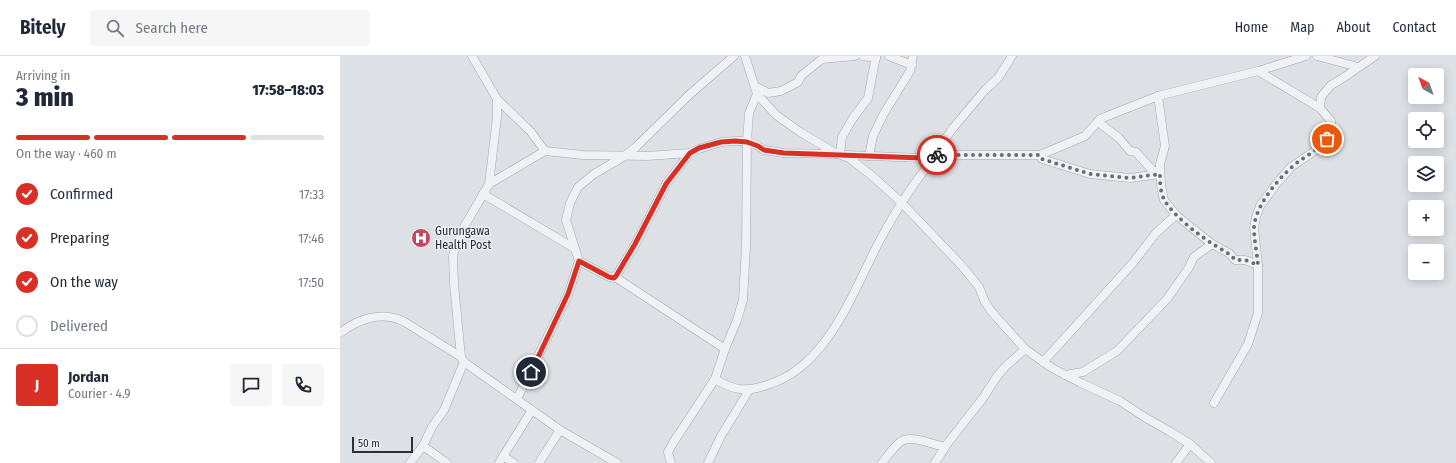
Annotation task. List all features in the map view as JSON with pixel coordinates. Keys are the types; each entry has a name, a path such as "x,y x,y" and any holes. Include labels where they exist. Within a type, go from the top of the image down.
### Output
{"street":[{"path":"472,56 497,99 531,132 545,151"},
{"path":"517,399 568,294 579,261 566,220 567,212 578,187 594,174 623,157 636,147 689,94 734,56"},
{"path":"745,56 756,90 776,115 800,132 840,154 871,174 901,202 970,275 979,287 985,302 991,311 1025,349 1065,375 1120,401 1190,444 1211,463"},
{"path":"756,90 768,93 781,91 798,82 802,76 822,59 855,56"},
{"path":"840,154 842,137 853,118 868,98 876,57 863,56"},
{"path":"889,56 912,65"},
{"path":"869,156 874,136 883,115 910,71 913,56"},
{"path":"934,155 985,90 998,78 1012,56"},
{"path":"614,277 619,273 666,184 690,153 699,148 721,142 747,142 764,150 784,153 923,158 925,155 1040,155 1085,136 1100,119 1158,96 1258,71 1306,56"},
{"path":"1317,56 1358,67"},
{"path":"1318,107 1321,97 1331,84 1340,80 1375,56"},
{"path":"1214,403 1248,344 1258,313 1258,265 1254,228 1260,206 1291,167 1322,146 1332,132 1331,121 1318,107 1258,71"},
{"path":"671,463 668,452 673,442 715,379 743,300 746,247 747,142 749,113 756,90"},
{"path":"1158,96 1165,146 1160,164 1161,185 1164,200 1176,215 1212,244 1229,253 1235,260 1245,260 1258,265"},
{"path":"410,463 423,446 432,428 444,410 463,359 454,284 454,256 460,234 489,184 497,99"},
{"path":"1098,122 1119,138 1130,151 1136,152 1152,170 1160,174"},
{"path":"489,184 545,151 623,157 690,153"},
{"path":"1040,155 1042,159 1090,174 1130,178 1160,174"},
{"path":"715,379 732,388 749,390 777,382 792,374 819,351 851,300 879,242 901,202 914,182 928,166 927,161 923,158"},
{"path":"483,194 574,248"},
{"path":"1043,362 1092,306 1132,264 1156,234 1176,215"},
{"path":"1065,375 1082,372 1117,351 1167,299 1188,269 1194,257 1212,244"},
{"path":"579,261 609,277 614,277 725,349"},
{"path":"340,333 359,320 378,317 402,321 463,359 560,430 617,463"},
{"path":"935,463 945,447 1006,366 1025,349"},
{"path":"708,463 721,436 749,390"},
{"path":"514,463 501,460 532,410"},
{"path":"539,463 560,430"},
{"path":"882,463 900,442 904,440 920,440 945,447"},
{"path":"1176,463 1190,444"},
{"path":"423,446 447,463"}],"way so far":[{"path":"937,155 1040,155 1042,159 1090,174 1130,178 1160,174 1164,200 1176,215 1212,244 1229,253 1235,260 1245,260 1258,265 1254,228 1260,206 1291,167 1322,146 1327,139"}],"place":[{"name":"Gurungawa Health Post","path":"421,238"}],"route":[{"path":"531,372 568,294 579,261 609,277 614,278 619,273 666,184 690,153 699,148 721,142 735,141 747,142 764,150 784,153 923,158 925,155 937,155"}]}
